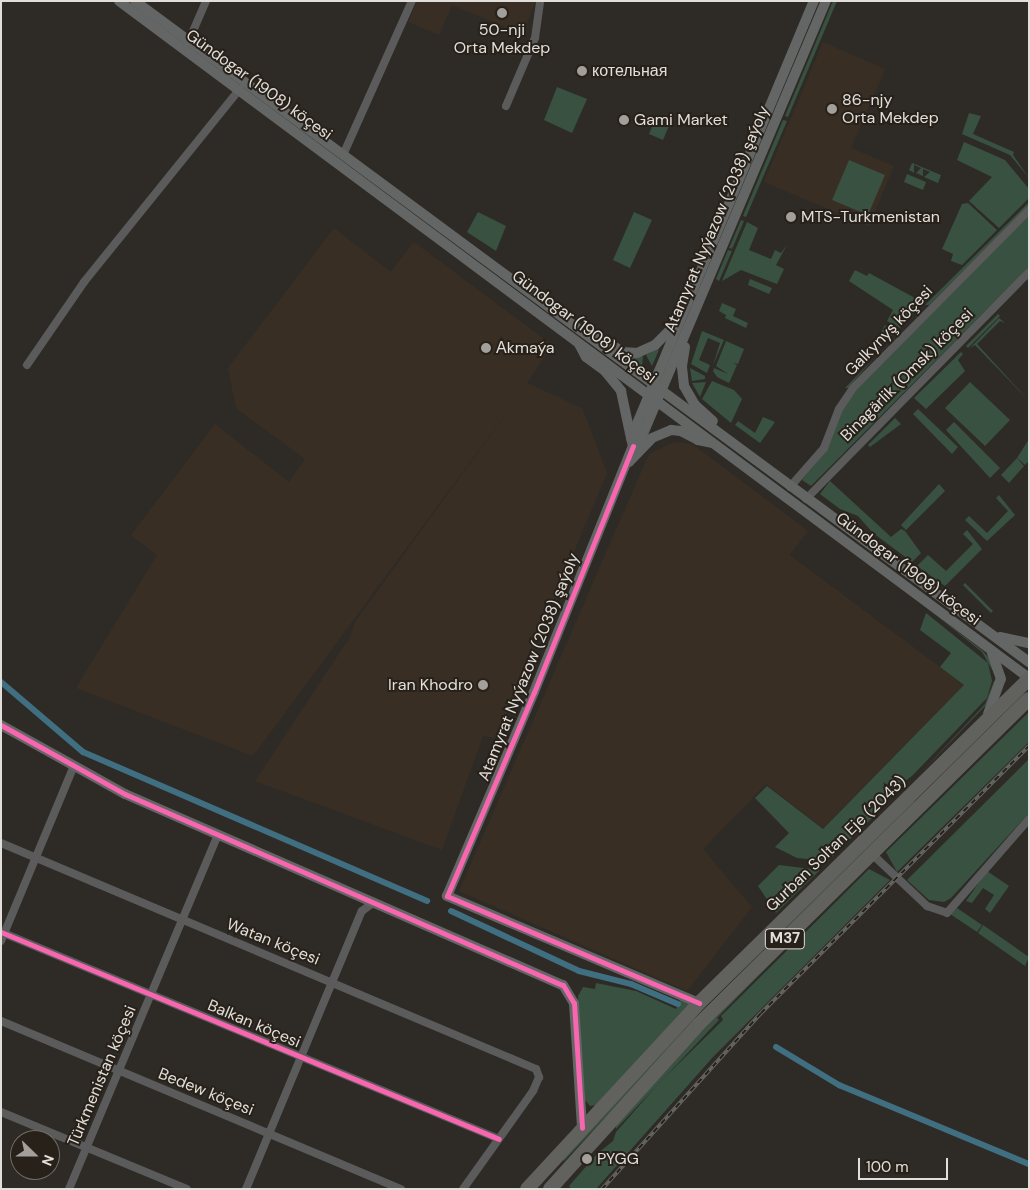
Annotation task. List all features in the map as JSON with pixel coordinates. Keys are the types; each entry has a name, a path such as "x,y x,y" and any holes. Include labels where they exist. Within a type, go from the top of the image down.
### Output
{"highway":[{"name":"Gurban Soltan Eje (2043)","path":"530,1188 582,1128 699,1002 1029,678"},
{"name":"Gurban Soltan Eje (2043)","path":"550,1189 699,1024 1029,699"},
{"path":"558,1156 559,1162 570,1167"}],"main road":[{"name":"Gündogar (1908) köçesi","path":"119,1 187,45 579,336 653,397 1029,678"},
{"name":"Gündogar (1908) köçesi","path":"135,1 240,89 340,159"},
{"name":"Atamyrat Nyýazow (2038) şaýoly","path":"686,320 814,1"},
{"name":"Atamyrat Nyýazow (2038) şaýoly","path":"699,1002 447,896 534,692 632,442 640,441 657,387 826,1"},
{"path":"632,442 621,391 605,371 586,357 579,336 600,337 624,352 637,353 656,346 686,320"},
{"path":"686,320 682,358 684,386 695,405 712,420 721,434"},
{"name":"Gündogar (1908) köçesi","path":"579,336 657,387 1029,662"},
{"path":"623,469 652,438 666,432 681,431 698,440 714,443"},
{"path":"799,507 806,499"},
{"path":"994,635 1029,643"},
{"path":"983,725 997,697 1001,679 997,660 987,647"},
{"path":"1,725 124,794 559,982 567,989 574,1003 582,1128"}],"street":[{"path":"187,45 206,1"},
{"path":"340,159 412,1"},
{"path":"506,106 535,38 540,1"},
{"path":"27,365 84,282 240,89"},
{"name":"Galkynyş köçesi","path":"790,487 824,448 839,409 853,388 1029,210"},
{"name":"Binagärlik (Omsk) köçesi","path":"806,499 1029,272"},
{"path":"2,935 74,766"},
{"path":"872,854 927,906 947,913 1029,819"},
{"name":"Türkmenistan köçesi","path":"69,1189 218,835"},
{"name":"Watan köçesi","path":"1,843 183,920 332,980 534,1067 539,1074 536,1086 499,1139"},
{"path":"246,1189 362,912 374,902"},
{"name":"Balkan köçesi","path":"2,935 499,1139"},
{"name":"Bedew köçesi","path":"1,1021 401,1189"},
{"path":"1,1112 187,1189"},
{"path":"463,1189 499,1139"}],"shaded area":[{"name":"50-nji Orta Mekdep","path":"417,1 536,1 522,34 452,5 439,35 408,22"},
{"name":"86-njy Orta Mekdep","path":"823,42 885,69 851,148 894,166 869,226 764,182"},
{"path":"334,228 391,272 414,242 552,345 527,383 582,408 607,473 496,738 483,736 442,850 255,781 350,637 355,622 521,393 253,756 76,688 157,555 131,535 215,424 289,482 305,459 236,408 228,368"},
{"path":"674,442 692,444 808,531 790,555 964,685 823,828 766,784 703,849 752,907 687,991 459,891 649,454"}],"green space":[{"path":"833,1 837,1 788,117 785,116"},
{"path":"557,87 587,99 572,133 544,120"},
{"path":"969,113 981,116 973,134 1014,152 1013,155 1029,178 1010,155 962,134"},
{"path":"657,115 671,121 663,140 649,134"},
{"path":"783,120 787,121 746,217 743,216"},
{"path":"964,142 1005,160 1029,189 1029,198 999,228 969,201 992,177 957,160"},
{"path":"849,160 885,175 868,215 832,200"},
{"path":"912,163 941,175 938,183 924,177 930,172 923,169 923,176 916,173 921,168 914,165 914,173 909,170"},
{"path":"907,174 926,182 923,190 904,182"},
{"path":"1029,202 1029,206 929,305 925,305"},
{"path":"968,203 997,230 962,265 951,261 953,254 942,249 962,204"},
{"path":"478,212 506,226 496,251 467,232"},
{"path":"634,212 652,220 630,268 613,260"},
{"path":"1029,215 1029,267 811,486 802,480 826,451 843,408 858,387"},
{"path":"741,220 744,221 732,249 729,248"},
{"path":"747,222 758,228 749,250 771,259 775,250 781,253 787,245 776,265 784,269 777,284 741,270 722,281"},
{"path":"728,250 732,251 719,281 716,279"},
{"path":"855,270 867,276 869,273 915,298 918,309 900,328 887,321 893,310 849,281"},
{"path":"750,279 772,288 769,294 748,285"},
{"path":"722,303 736,309 733,316 748,323 746,328 725,318 726,315 719,311"},
{"path":"998,314 1000,316 968,348 966,346"},
{"path":"999,318 1005,323 1000,321 977,344 1029,401 975,345 970,348"},
{"path":"885,325 895,332 877,351 872,349"},
{"path":"702,331 724,340 713,365 720,343 708,338 699,360 710,365 707,373 691,364"},
{"path":"726,341 744,349 738,364 733,363 737,365 729,383 717,377 713,371 714,368 728,374 716,366"},
{"path":"657,349 659,350 652,366 646,355"},
{"path":"961,352 963,354 958,360 965,371 926,409 914,398"},
{"path":"643,356 642,368 629,358 630,357"},
{"path":"874,358 848,388 845,388"},
{"path":"690,368 705,376 705,379 692,381"},
{"path":"712,381 734,390 742,399 731,423 702,399"},
{"path":"706,382 700,397 692,383"},
{"path":"970,382 1010,420 985,446 945,408"},
{"path":"918,409 958,447 952,454 913,414"},
{"path":"763,417 775,422 760,443 735,425 738,421 755,433"},
{"path":"895,418 901,424 870,447 868,445"},
{"path":"954,422 1000,468 990,478 946,430"},
{"path":"1029,439 1029,461 1025,465 1017,458"},
{"path":"1017,458 1024,466 1009,483 1001,475"},
{"path":"830,481 891,537 901,529 905,531 921,553 912,562 873,533 858,516 840,509 820,494"},
{"path":"939,484 945,491 906,530 901,525"},
{"path":"999,495 1015,515 987,541 965,520 969,516 987,533 1008,511 996,498"},
{"path":"967,530 982,549 945,586 917,566 928,555 946,571 973,544 963,534"},
{"path":"965,583 993,611 991,613 963,585"},
{"path":"926,613 988,663 992,681 987,698 912,776 889,793 872,818 828,861 797,858 775,847 789,833 755,798 767,786 823,829 964,685 940,667 951,653 920,630"},
{"path":"933,613 983,651 989,658 996,677 982,652"},
{"path":"994,681 996,681 986,705 915,779 985,704"},
{"path":"1029,712 1029,742 897,872 886,852"},
{"path":"1029,759 1029,813 951,898 944,902 929,900 907,880"},
{"path":"913,801 915,803 705,1007 705,1006"},
{"path":"779,865 820,870 776,913 758,886"},
{"path":"869,869 890,880 713,1057 596,1189 571,1189 569,1186 597,1154 613,1141 616,1132 660,1082 723,1020 721,1016"},
{"path":"862,871 717,1018 719,1020 616,1129 616,1125 705,1028"},
{"path":"987,871 1009,886 990,913 985,909 994,895 983,888 972,903 966,901"},
{"path":"957,908 982,925 977,932 950,914"},
{"path":"983,925 1029,957 1025,966 978,933"},
{"path":"596,983 636,991 676,1009 680,1000 692,1001 596,1105 590,1106 585,1100 578,996 583,987 595,989"},
{"path":"688,1025 662,1057 564,1161 563,1160"}],"waterway":[{"path":"1,682 83,752 427,901"},
{"path":"451,911 579,971 631,984 678,1004"},
{"path":"776,1047 839,1085 1029,1164"}],"railway":[{"path":"602,1189 761,1013 1029,746"}],"cycle path":[{"path":"633,446 534,692 447,896 699,1003"},
{"path":"1,725 125,794 563,985 574,1003 582,1128"},
{"path":"1,932 499,1139"}],"place":[{"name":"50-nji Orta Mekdep","path":"502,13"},
{"name":"котельная","path":"582,71"},
{"name":"86-njy Orta Mekdep","path":"832,109"},
{"name":"Gami Market","path":"624,120"},
{"name":"MTS-Turkmenistan","path":"791,217"},
{"name":"Аkmaýa","path":"486,348"},
{"name":"Iran Khodro","path":"483,685"},
{"name":"PYGG","path":"587,1159"}]}
